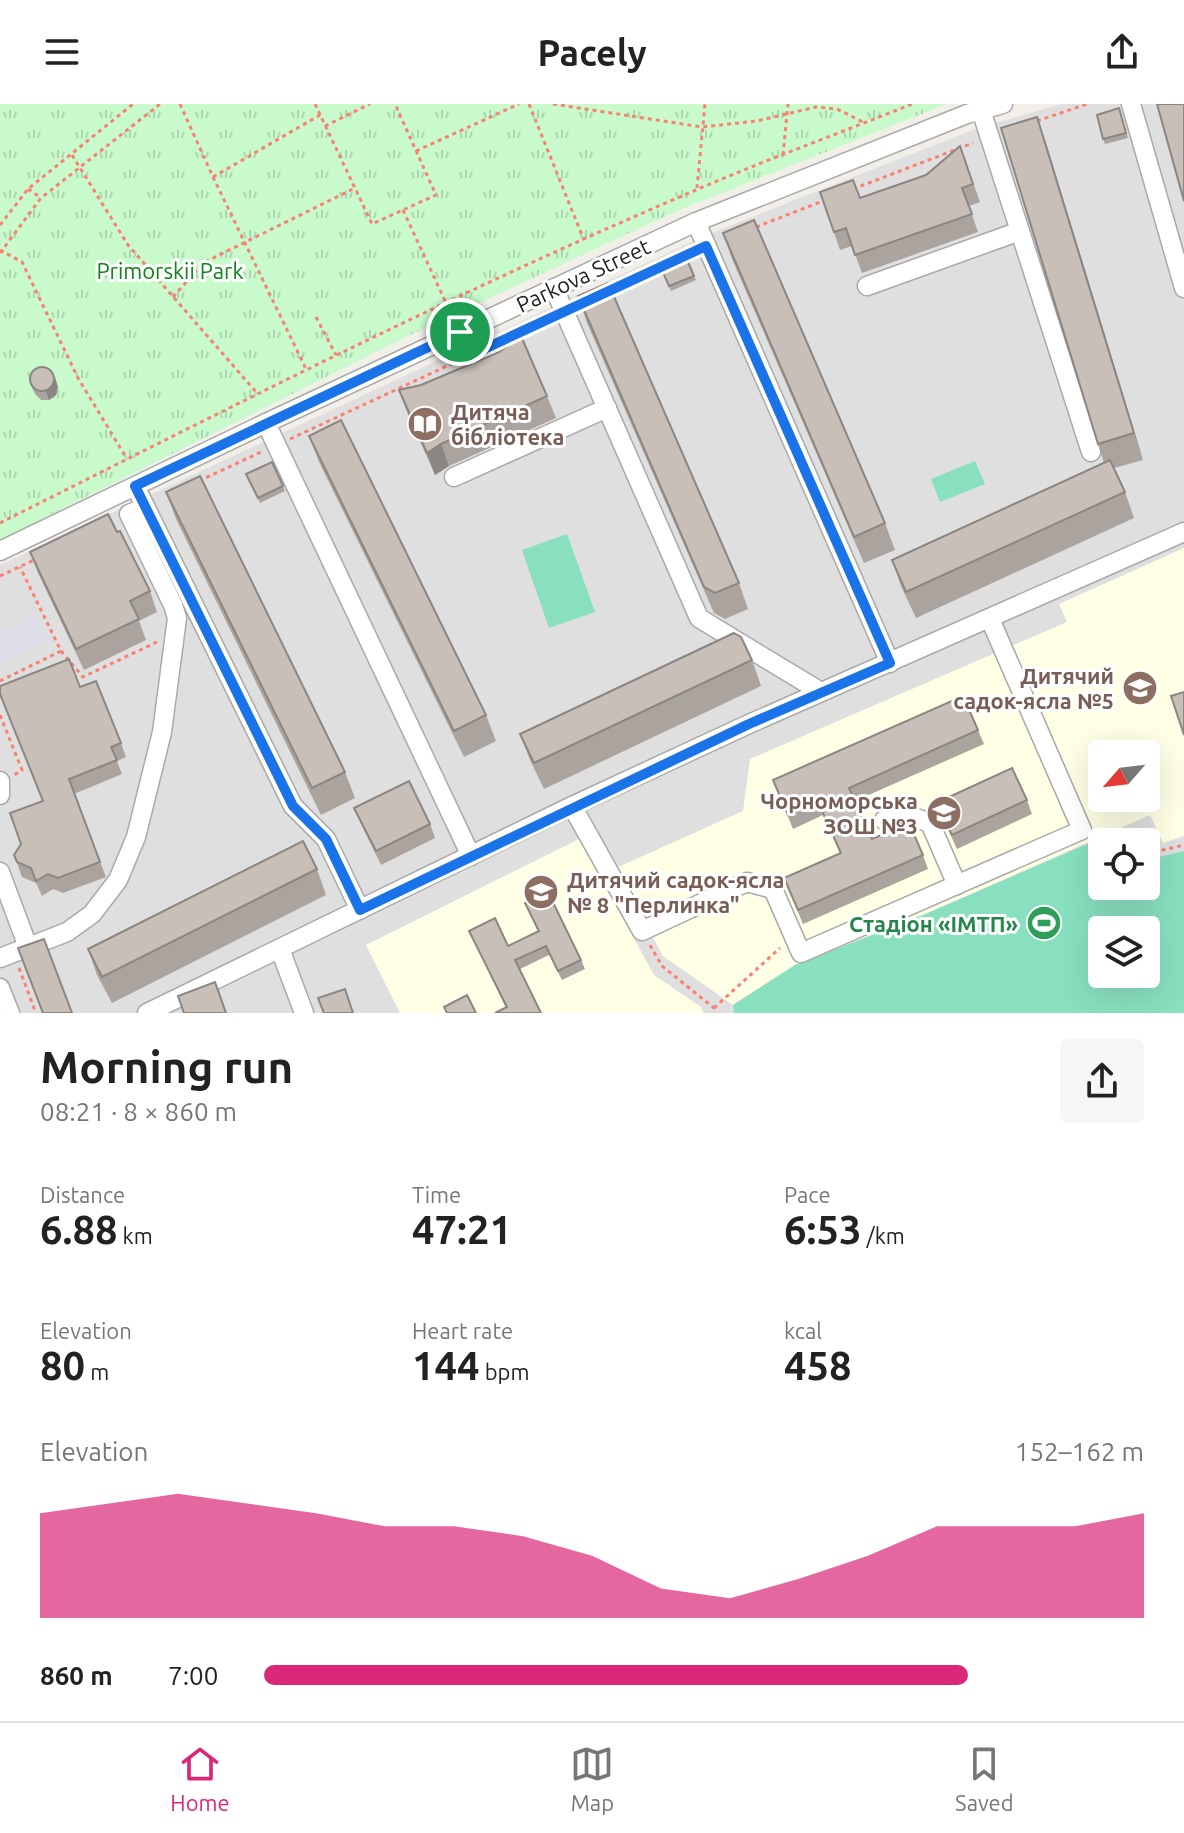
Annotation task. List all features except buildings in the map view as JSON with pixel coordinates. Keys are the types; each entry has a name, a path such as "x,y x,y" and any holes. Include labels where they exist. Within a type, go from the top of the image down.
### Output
{"street":[{"name":"Parkova Street","path":"0,551 696,222 1003,104"},
{"path":"1131,104 1184,288"},
{"path":"981,110 1091,452"},
{"path":"696,222 890,663"},
{"path":"867,286 1020,231"},
{"path":"554,288 699,618 821,692"},
{"path":"454,477 607,408"},
{"path":"266,423 471,856"},
{"path":"135,486 293,806 326,839 360,910"},
{"path":"0,958 81,924 101,904 126,867 158,755 177,632 173,605 129,514 145,507"},
{"path":"153,1012 572,806 1184,532"},
{"path":"572,806 642,931 747,882 773,889 801,953 1082,830 990,619"},
{"path":"0,782 0,795"},
{"path":"884,820 900,812 930,823 957,885"},
{"path":"0,872 28,947"},
{"path":"280,949 304,1013"},
{"path":"0,988 10,1013"}],"path":[{"path":"1,221 28,189 133,104"},
{"path":"127,459 78,378 22,262 0,251 41,198 160,104"},
{"path":"180,104 306,369"},
{"path":"315,104 372,224 436,195 395,104"},
{"path":"355,104 358,110"},
{"path":"325,126 370,104"},
{"path":"416,151 519,104"},
{"path":"529,104 584,240"},
{"path":"553,104 702,127 742,124 816,107 837,109 865,123"},
{"path":"697,189 705,104"},
{"path":"783,155 788,104"},
{"path":"898,104 904,107"},
{"path":"0,523 257,393 446,303 697,189 912,104"},
{"path":"1032,122 1087,104"},
{"path":"213,177 320,115"},
{"path":"840,194 989,137"},
{"path":"72,155 128,245 257,393"},
{"path":"173,297 203,263 355,188"},
{"path":"28,189 41,198"},
{"path":"751,229 825,200"},
{"path":"403,210 471,355"},
{"path":"607,292 706,246"},
{"path":"198,482 565,312"},
{"path":"316,317 336,355"},
{"path":"0,576 47,553"},
{"path":"20,567 61,651 83,677 177,632"},
{"path":"0,681 61,651"},
{"path":"0,715 22,770 0,782"},
{"path":"1082,830 1088,832"},
{"path":"1160,849 1184,845"},
{"path":"642,931 662,966 714,1008 715,1013"}],"shaded area":[{"path":"1062,104 1184,104 1184,1013 13,1013 0,978 0,565 704,236 975,129"},
{"name":"Чорноморська ЗОШ №3","path":"1184,548 1184,836 1163,843 1160,828 1156,828 1150,815 1120,828 1088,828 1088,842 923,915 795,965 733,1005 663,956 616,868 743,811 750,759 1067,622 1059,604"},
{"path":"37,615 50,639 0,664 0,633"},
{"name":"Дитячий садок-ясла № 8 \"Перлинка\"","path":"579,839 654,975 701,1007 703,1013 400,1013 366,945"}],"green space":[{"name":"Primorskii Park","path":"0,104 947,104 679,210 406,337 0,540"},
{"path":"975,461 985,484 940,502 931,479"},
{"path":"567,534 595,612 549,628 522,550"},
{"name":"Стадіон «ІМТП»","path":"1088,844 1088,900 1160,900 1160,857 1184,851 1184,1013 734,1013 733,1005 795,965 923,915"}],"place":[{"name":"Дитяча бібліотека","path":"425,424"},
{"name":"Дитячий садок-ясла №5","path":"1140,688"},
{"name":"Чорноморська ЗОШ №3","path":"944,813"},
{"name":"Дитячий садок-ясла № 8 \"Перлинка\"","path":"541,892"},
{"name":"Стадіон «ІМТП»","path":"1044,923"}],"route":[{"path":"706,246 890,663 572,806 360,910 326,839 293,806 135,486 460,332 471,355 706,246"}]}
